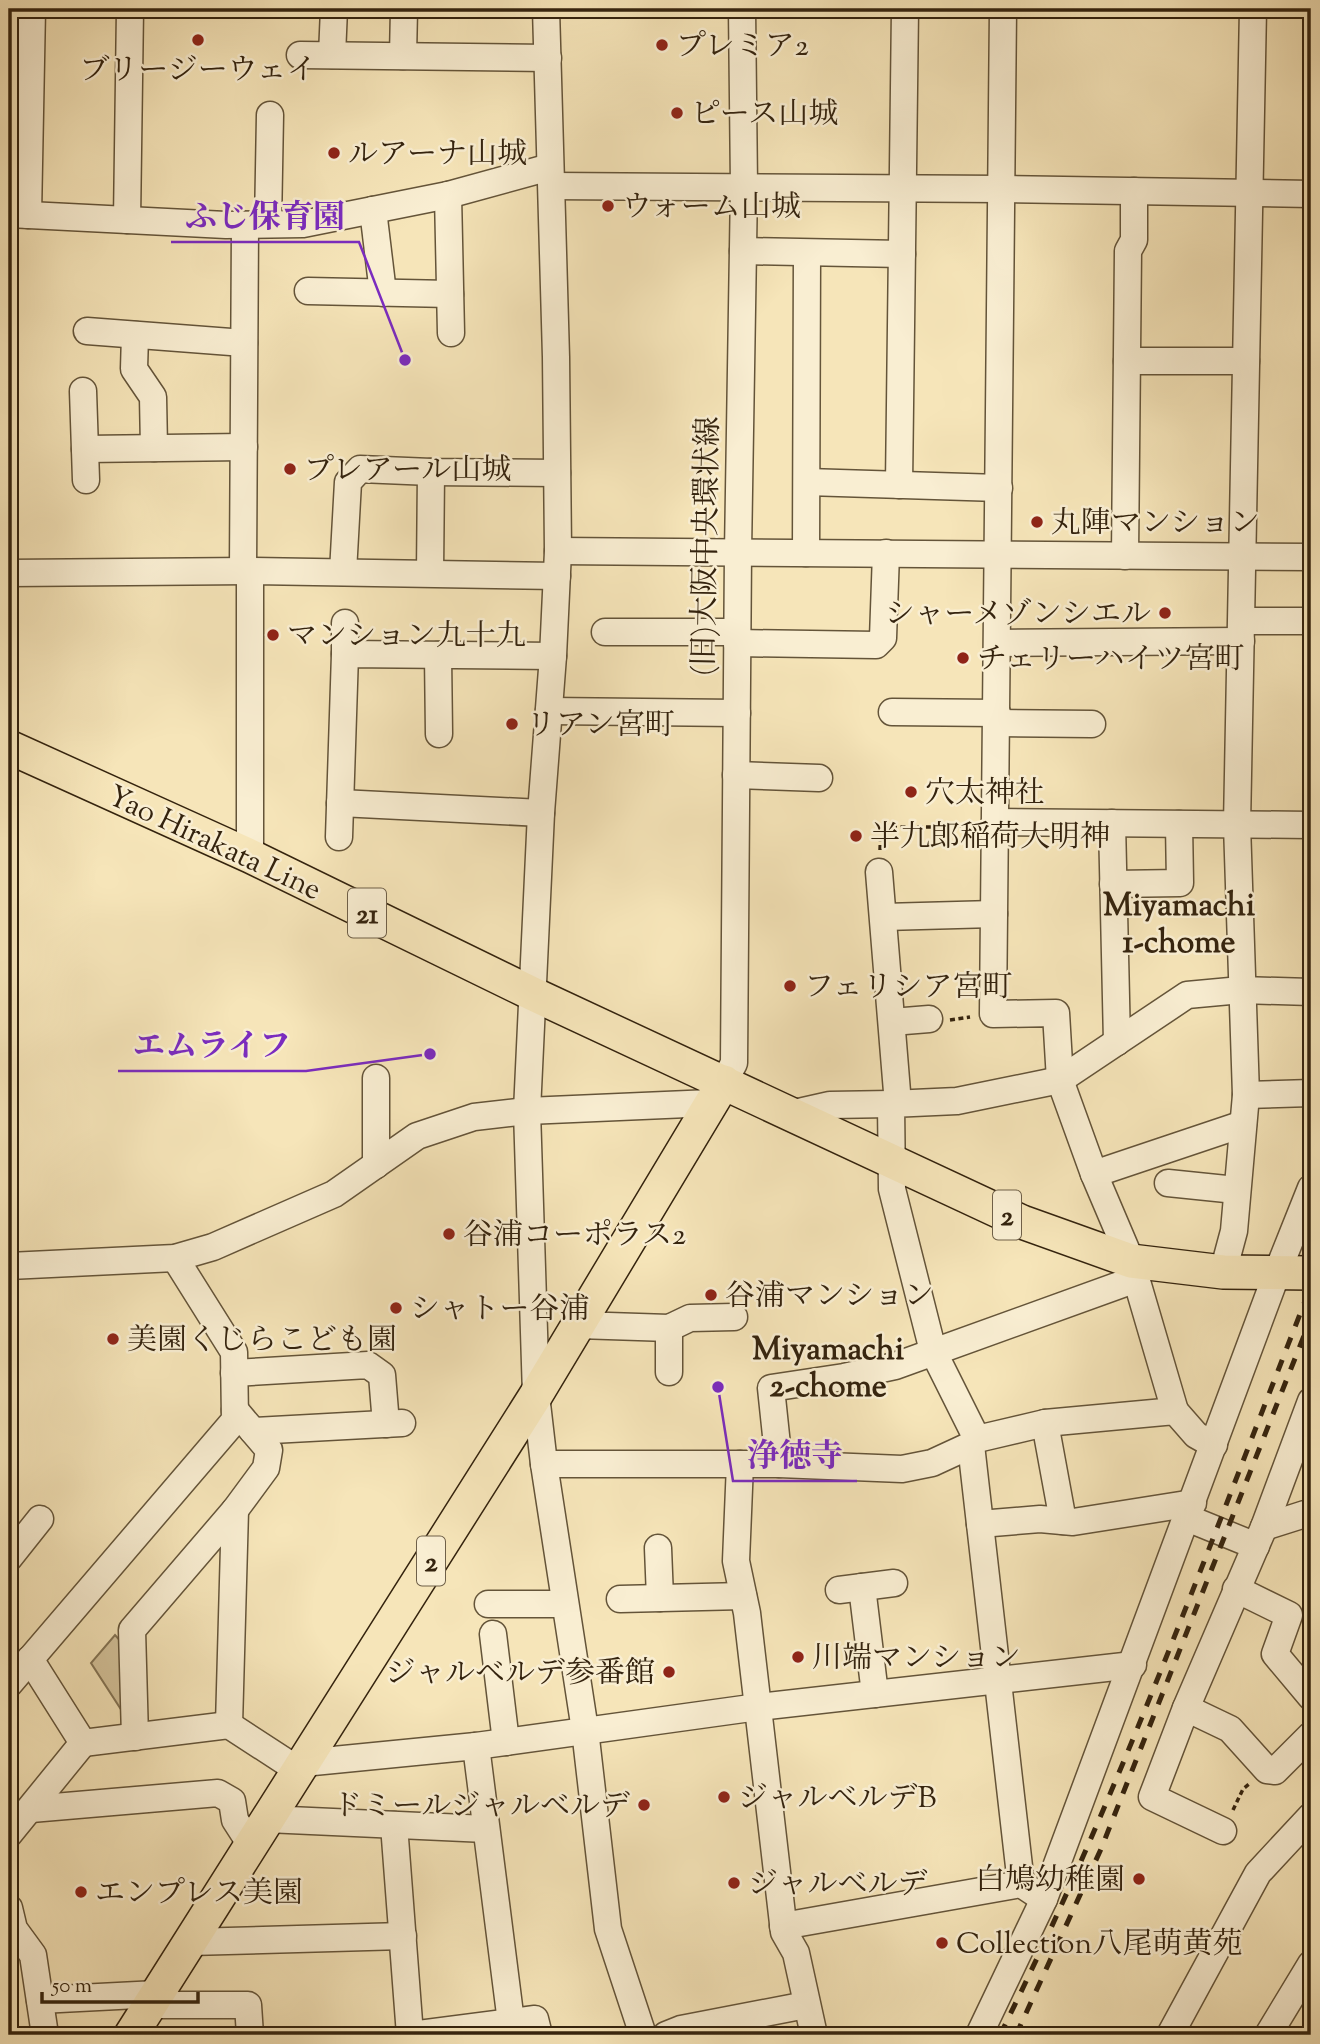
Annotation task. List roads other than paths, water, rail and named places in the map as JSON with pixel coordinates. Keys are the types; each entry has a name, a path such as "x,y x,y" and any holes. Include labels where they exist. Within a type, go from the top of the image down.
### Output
{"main road":[{"name":"Yao Hirakata Line","path":"9,747 250,856 533,994 717,1093"},
{"name":"2","path":"131,2035 536,1395 717,1093 790,1114 1022,1222 1134,1270 1311,1273"}],"street":[{"path":"32,9 18,214 127,220 303,223 551,177 744,187 1311,194"},
{"path":"127,220 130,9"},
{"path":"332,55 334,9"},
{"path":"403,56 404,9"},
{"path":"546,9 558,563 541,813 527,1111 536,1395 584,1730 608,1928 643,2035"},
{"name":"(旧)大阪中央環状線","path":"717,1093 734,1063 744,187 742,9"},
{"path":"899,485 905,9"},
{"path":"1003,9 993,1014 1056,1013 1060,1080 1094,1174 1134,1270 1175,1411 1196,1435 1214,1445"},
{"path":"1223,1272 1234,1231 1246,1095 1237,825 1253,9"},
{"path":"300,55 548,58"},
{"path":"250,856 244,342 270,115"},
{"path":"1125,556 1128,251 1134,240 1134,191"},
{"path":"448,195 452,334"},
{"path":"373,210 383,293"},
{"path":"743,251 902,254"},
{"path":"806,553 807,254"},
{"path":"308,291 450,295"},
{"path":"87,331 244,342"},
{"path":"135,335 134,369 153,397 154,448"},
{"path":"1127,361 1247,362"},
{"path":"83,391 86,480"},
{"path":"85,449 244,447"},
{"path":"343,572 348,482 360,469 557,473"},
{"path":"430,573 431,472"},
{"path":"807,482 999,488"},
{"path":"9,573 430,573 738,552 1311,556"},
{"path":"605,632 876,645 883,638 886,554"},
{"path":"998,643 1241,631 1311,621"},
{"path":"339,836 345,624"},
{"path":"345,654 553,656"},
{"path":"438,655 439,734"},
{"path":"549,712 737,713"},
{"path":"892,712 1092,724"},
{"path":"736,775 819,778"},
{"path":"340,803 541,813"},
{"path":"1112,823 1117,1042"},
{"path":"1113,884 1180,883 1179,824"},
{"path":"995,825 1311,825"},
{"path":"879,872 892,1022 895,1104 892,1189 933,1351 974,1442 980,1524 1021,1884"},
{"path":"884,917 994,914"},
{"path":"790,1114 830,1105 957,1101 1060,1080 1187,995 1241,990 1311,992"},
{"path":"892,1022 929,1019"},
{"path":"376,1078 376,1165"},
{"path":"9,1266 175,1258 213,1247 334,1194 417,1136 474,1118 717,1093"},
{"path":"1246,1095 1311,1093"},
{"path":"1094,1174 1243,1124"},
{"path":"1168,1183 1236,1190"},
{"path":"979,2035 1044,1899 1311,1188"},
{"path":"9,1684 235,1420 234,1352 175,1258"},
{"path":"779,1464 771,1388 895,1366 1134,1270"},
{"path":"578,1325 669,1328 690,1318 734,1317"},
{"path":"669,1328 669,1372"},
{"path":"234,1373 368,1365 382,1375 395,1423 253,1431"},
{"path":"1223,1830 1152,1797 1186,1708 1260,1536 1311,1401"},
{"path":"135,1737 132,1630 235,1510 266,1468 269,1450 235,1410"},
{"path":"544,1464 779,1464 902,1468 932,1462 974,1442 1045,1423 1175,1411"},
{"path":"1045,1423 1063,1521"},
{"path":"740,1464 736,1561 758,1707 783,1926 796,1953 814,2035"},
{"path":"229,1725 235,1510"},
{"path":"980,1524 1040,1519 1073,1522 1190,1510 1260,1536 1309,1517"},
{"path":"9,1558 40,1519"},
{"path":"658,1548 660,1598"},
{"path":"875,1694 850,1589 894,1583"},
{"path":"1236,1589 1289,1615 1275,1654 1311,1697"},
{"path":"620,1600 743,1595"},
{"path":"488,1604 565,1604"},
{"path":"493,1634 506,1742"},
{"path":"30,1659 83,1743"},
{"path":"9,1834 83,1743 229,1725 300,1767 758,1707 1133,1665"},
{"path":"1186,1708 1230,1729 1266,1770 1275,1771 1311,1735"},
{"path":"476,1746 511,2022"},
{"path":"31,1809 218,1793 232,1801 235,1820 259,1832 394,1825 486,1829"},
{"path":"1170,2035 1258,1873 1311,1816"},
{"path":"394,1825 411,2035 536,2018 539,2035"},
{"path":"783,1926 1021,1884 1044,1899"},
{"path":"9,1908 14,1929 33,1955 46,2035"},
{"path":"190,1942 403,1936"},
{"path":"1268,2035 1311,1964"},
{"path":"40,2000 153,2000 248,2005 250,2035"},
{"path":"666,2035 681,2029 806,2006"}],"railway":[{"path":"1000,2035 1044,1944 1125,1758 1311,1286"},
{"path":"1016,2035 1101,1849 1311,1318"}],"place":[{"name":"ブリージーウェイ","path":"198,40"},
{"name":"プレミア2","path":"662,45"},
{"name":"ピース山城","path":"677,113"},
{"name":"ルアーナ山城","path":"334,153"},
{"name":"ウォーム山城","path":"608,206"},
{"name":"ふじ保育園","path":"405,360"},
{"name":"プレアール山城","path":"290,469"},
{"name":"丸陣マンション","path":"1037,522"},
{"name":"シャーメゾンシエル","path":"1165,613"},
{"name":"マンション九十九","path":"273,635"},
{"name":"チェリーハイツ宮町","path":"963,658"},
{"name":"リアン宮町","path":"512,724"},
{"name":"穴太神社","path":"911,792"},
{"name":"半九郎稲荷大明神","path":"856,836"},
{"name":"フェリシア宮町","path":"790,986"},
{"name":"エムライフ","path":"430,1054"},
{"name":"谷浦コーポラス2","path":"449,1234"},
{"name":"谷浦マンション","path":"711,1295"},
{"name":"シャトー谷浦","path":"396,1308"},
{"name":"美園くじらこども園","path":"113,1339"},
{"name":"浄徳寺","path":"718,1387"},
{"name":"川端マンション","path":"798,1657"},
{"name":"ジャルベルデ参番館","path":"669,1672"},
{"name":"ジャルベルデB","path":"724,1797"},
{"name":"ドミールジャルベルデ","path":"644,1805"},
{"name":"白鳩幼稚園","path":"1139,1879"},
{"name":"ジャルベルデ","path":"734,1883"},
{"name":"エンプレス美園","path":"81,1892"},
{"name":"Collection八尾萌黄苑","path":"942,1943"}],"district":[{"name":"Miyamachi 1-chome","path":"1179,922"},
{"name":"Miyamachi 2-chome","path":"828,1366"}]}
